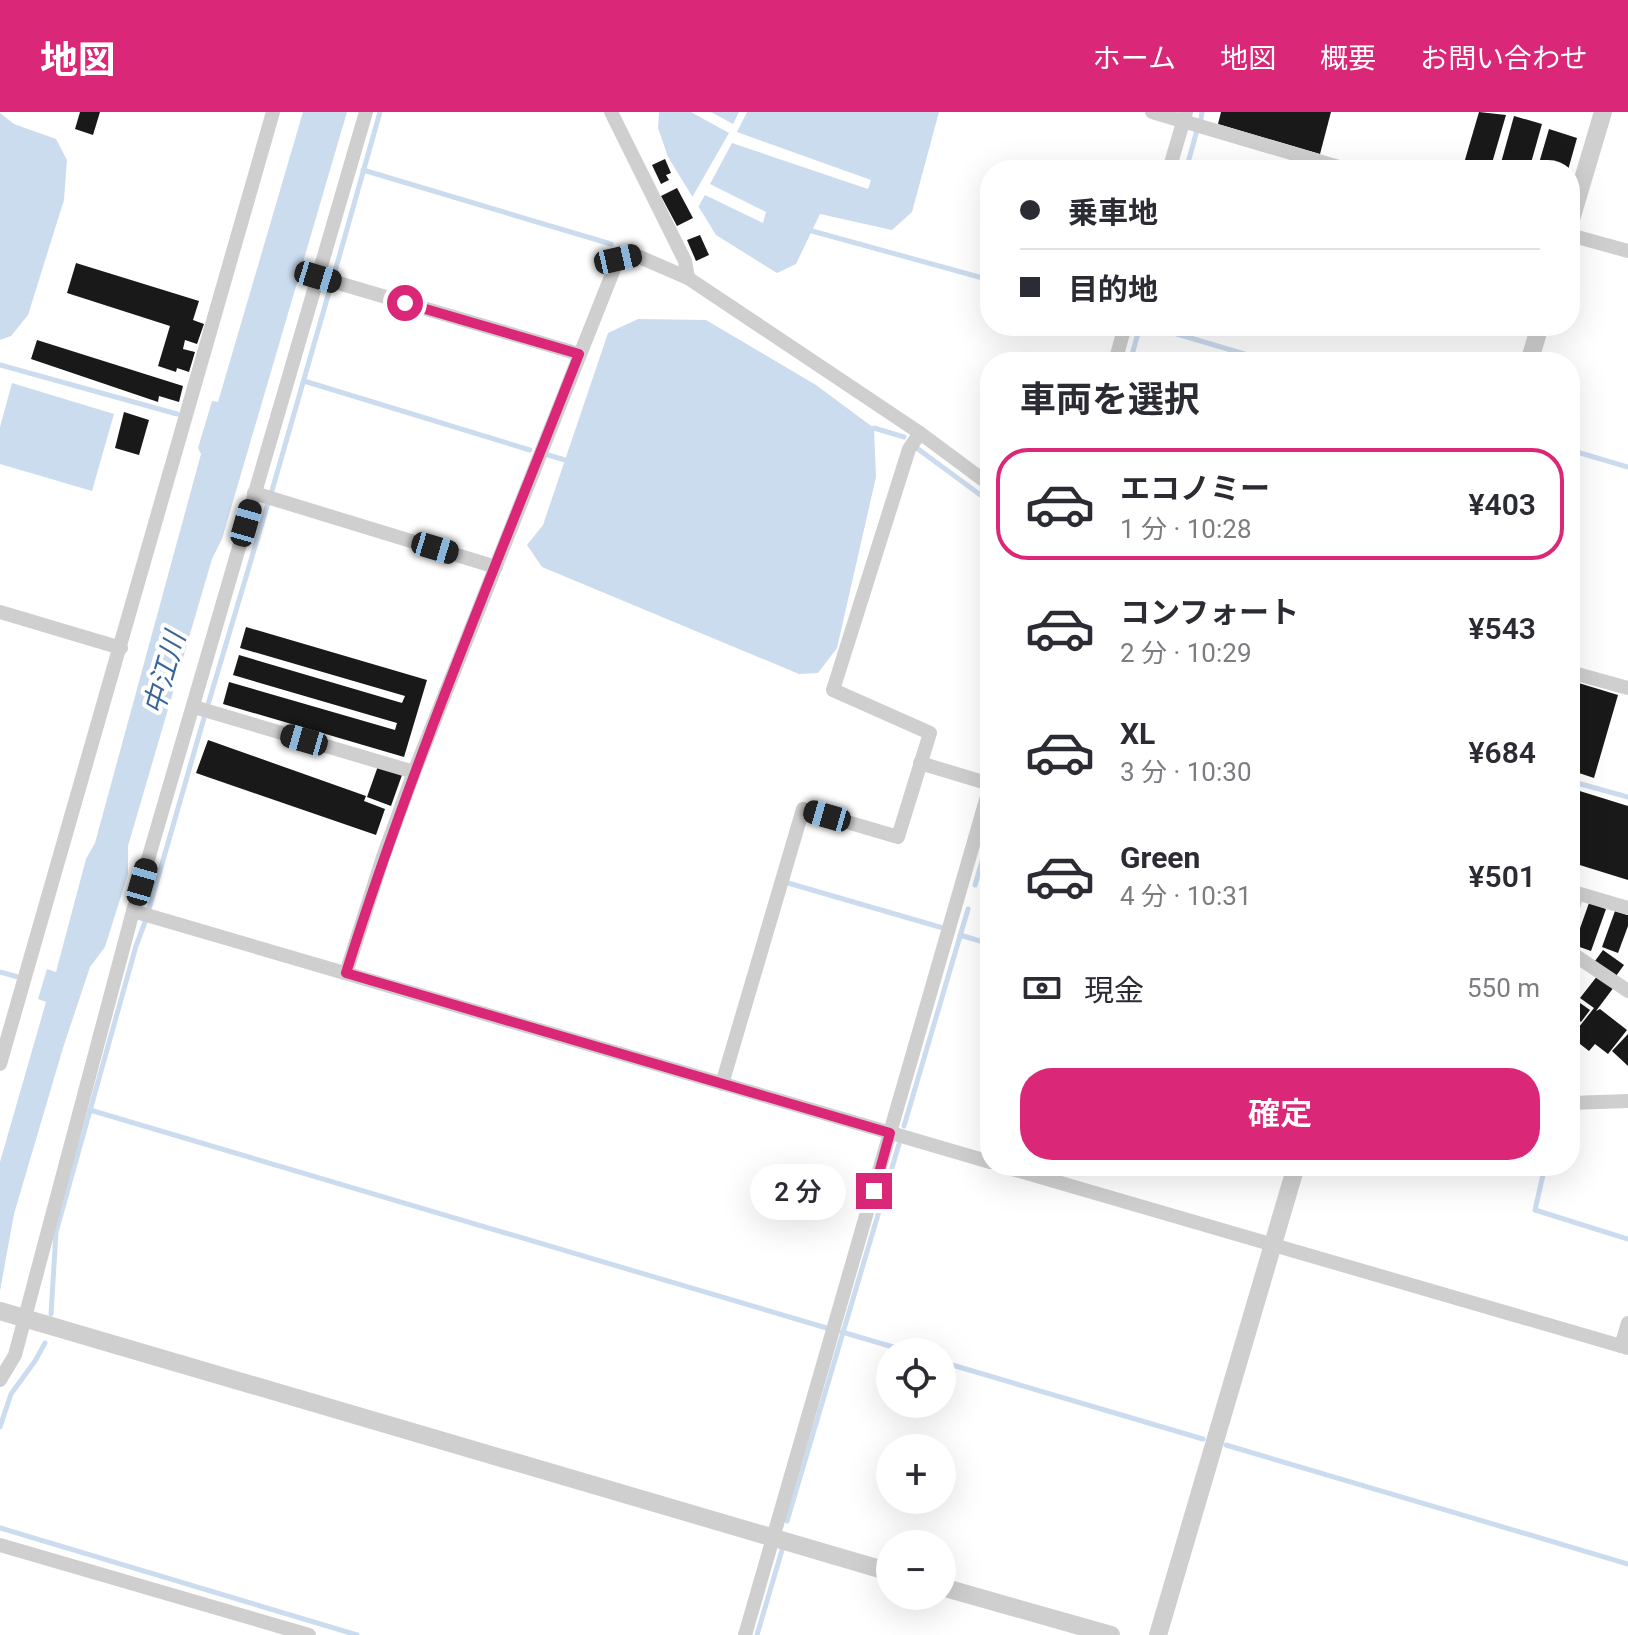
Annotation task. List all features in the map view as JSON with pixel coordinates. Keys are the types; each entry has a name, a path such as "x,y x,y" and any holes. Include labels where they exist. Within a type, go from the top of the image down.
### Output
{"street":[{"path":"0,1064 273,112"},
{"path":"0,1380 15,1355 26,1318 133,911 366,112"},
{"path":"611,112 685,261 688,278"},
{"path":"1152,112 1185,117 1318,160"},
{"path":"1580,189 1603,112"},
{"path":"1172,160 1185,117"},
{"path":"1580,238 1628,251"},
{"path":"346,973 414,772 618,259 635,255 688,278 920,433 980,478"},
{"path":"318,277 579,354"},
{"path":"722,1084 803,809 898,837 930,733 833,690 909,449 920,433"},
{"path":"254,493 496,567"},
{"path":"0,612 121,648"},
{"path":"1580,675 1628,688"},
{"path":"194,707 414,772"},
{"path":"920,763 980,782"},
{"path":"745,1635 980,820"},
{"path":"1580,894 1628,908"},
{"path":"133,911 980,1159"},
{"path":"1580,959 1628,991"},
{"path":"1580,1103 1628,1101"},
{"path":"1036,1176 1624,1347 1628,1323"},
{"path":"1158,1635 1293,1176"},
{"path":"0,1311 876,1568"},
{"path":"0,1545 309,1635"},
{"path":"956,1591 1111,1635"}],"water":[{"name":"中江川","path":"303,112 347,112 128,846 128,874 105,947 90,967 14,1214 0,1291 0,1162 46,1002 38,999 47,969 56,972 86,859 95,843 201,454 198,448 212,401 218,402"},
{"path":"659,112 939,112 912,212 892,230 820,214 796,264 777,273 716,235 668,157 658,128"},
{"path":"0,113 14,124 56,139 67,160 64,200 28,315 11,336 0,340"},
{"path":"638,319 706,320 816,385 874,428 876,477 837,648 818,673 799,674 542,567 527,545 543,525 608,333"},
{"path":"12,383 114,414 92,491 0,464 0,427"}],"pier":[{"path":"691,112 711,112 733,124 739,112 747,112 737,132 871,180 868,189 732,143 710,184 766,212 763,223 705,195 696,211 690,201 729,133"}],"building":[{"path":"80,112 100,112 93,135 75,129"},
{"path":"1221,112 1331,112 1320,154 1218,124"},
{"path":"1479,112 1506,115 1493,160 1465,160"},
{"path":"1514,116 1542,124 1532,160 1502,160"},
{"path":"1549,129 1577,138 1571,160 1540,160"},
{"path":"665,159 671,173 666,175 669,180 661,184 652,165"},
{"path":"677,188 693,218 677,226 661,196"},
{"path":"700,235 709,255 696,261 687,240"},
{"path":"76,263 199,301 193,320 204,324 197,344 185,340 183,349 195,352 189,372 177,368 176,372 158,366 170,326 67,293"},
{"path":"37,340 183,386 179,402 159,396 158,402 31,359"},
{"path":"124,412 149,420 139,455 115,448"},
{"path":"246,627 427,680 404,757 223,704 229,682 395,730 397,723 233,675 239,655 402,703 405,696 240,648"},
{"path":"1580,683 1618,695 1594,778 1580,773"},
{"path":"208,740 366,796 364,801 385,809 376,835 196,773"},
{"path":"378,766 402,775 391,806 367,797"},
{"path":"1580,791 1628,806 1628,880 1580,865"},
{"path":"1589,903 1606,909 1591,951 1580,947 1580,928"},
{"path":"1615,911 1628,915 1628,926 1618,953 1602,947"},
{"path":"1603,950 1624,965 1616,976 1595,961"},
{"path":"1598,975 1614,987 1596,1011 1600,1009 1627,1030 1608,1054 1595,1044 1589,1051 1580,1044 1580,1026 1594,1008 1580,998"},
{"path":"1580,1003 1590,1010 1580,1021"},
{"path":"1628,1034 1628,1066 1612,1051"}],"waterway":[{"path":"334,275 380,112"},
{"path":"1201,119 1202,112"},
{"path":"1189,160 1197,130"},
{"path":"363,170 611,244"},
{"path":"812,231 980,277"},
{"path":"271,494 331,285"},
{"path":"1133,352 1137,336"},
{"path":"1184,336 1238,352"},
{"path":"0,365 177,414"},
{"path":"304,381 530,450"},
{"path":"874,428 904,437"},
{"path":"918,449 980,495"},
{"path":"1580,453 1628,467"},
{"path":"548,455 565,460"},
{"path":"207,708 268,503"},
{"path":"149,909 204,718"},
{"path":"1580,784 1628,797"},
{"path":"975,885 980,868"},
{"path":"788,883 943,928"},
{"path":"904,1126 968,909"},
{"path":"51,1314 56,1232 145,922"},
{"path":"960,935 980,941"},
{"path":"0,972 18,977"},
{"path":"90,1110 830,1329"},
{"path":"787,1521 899,1144"},
{"path":"1543,1176 1535,1210 1628,1239"},
{"path":"842,1332 876,1342"},
{"path":"0,1427 11,1394 45,1343"},
{"path":"956,1366 1203,1439"},
{"path":"1226,1445 1628,1564"},
{"path":"0,1528 357,1635"},
{"path":"757,1635 782,1550"}],"route":[{"path":"405,303 579,354 414,772 346,973 890,1133 874,1191"}]}
